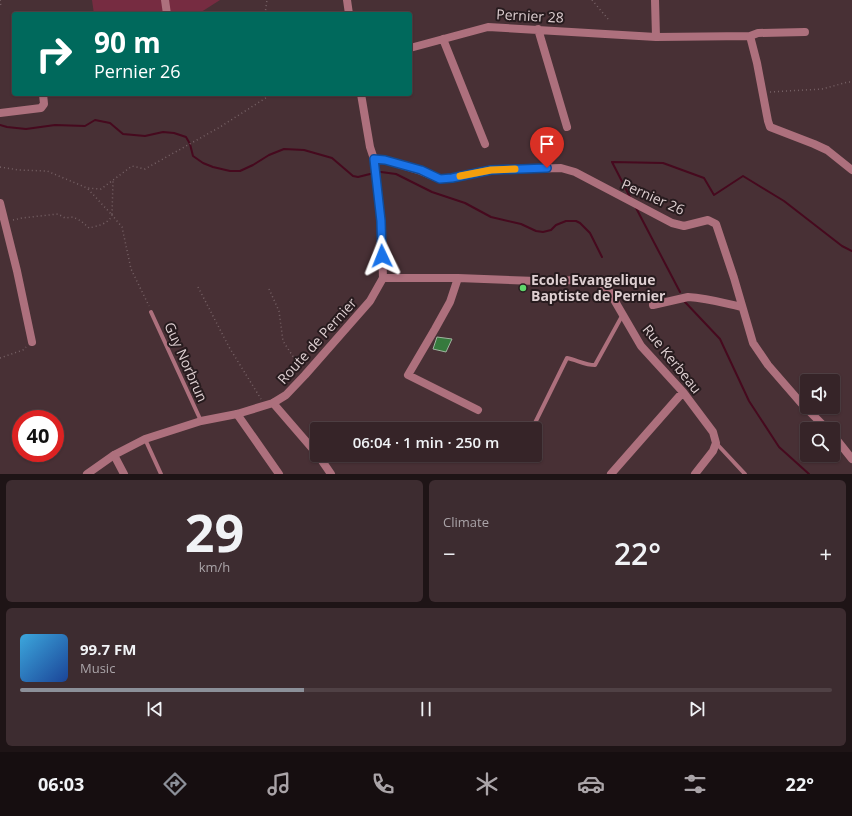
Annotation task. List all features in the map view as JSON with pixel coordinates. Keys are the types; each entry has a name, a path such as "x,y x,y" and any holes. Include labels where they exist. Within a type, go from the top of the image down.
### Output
{"street":[{"path":"165,0 166,12"},
{"path":"347,0 349,12"},
{"path":"655,0 656,37"},
{"name":"Pernier 28","path":"412,47 488,27 656,37 750,36 758,33 805,32"},
{"path":"538,30 567,127"},
{"path":"750,36 770,127 827,150 852,170"},
{"path":"443,39 485,144"},
{"path":"0,113 41,108 44,104 43,96"},
{"path":"361,96 370,147 374,159 381,221 383,278"},
{"name":"Pernier 26","path":"374,159 385,160 421,170 440,179 491,170 561,168 575,172 672,223 684,226 708,220 716,224 753,343 768,365 820,422"},
{"path":"0,203 17,271 32,342"},
{"name":"Rue Kerbeau","path":"383,278 458,278 536,281 580,280 600,282 608,291 641,346 683,392 713,432 716,443"},
{"name":"Route de Pernier","path":"87,474 114,455 145,439 201,421 237,414 269,404 286,395 370,301 383,278"},
{"path":"458,278 450,302 408,375 478,410"},
{"path":"653,305 688,297 713,300 742,307"},
{"path":"611,474 683,392"},
{"path":"269,404 310,448"},
{"path":"237,414 279,474"},
{"path":"695,474 713,451 716,443"},
{"path":"840,444 852,459"},
{"path":"114,455 124,474"},
{"path":"322,462 331,474"}],"lane":[{"name":"Guy Norbrun","path":"151,312 201,421"},
{"path":"535,422 567,358 577,360 588,365 595,365 622,316"},
{"path":"145,439 162,474"},
{"path":"716,443 745,474"}],"path":[{"path":"0,0 1,7"},
{"path":"265,12 268,0"},
{"path":"592,0 608,19"},
{"path":"762,92 790,92 806,89 822,89 852,82"},
{"path":"0,167 19,170 47,171 87,188 100,189 132,166 145,169 220,127 269,96"},
{"path":"4,222 22,218 58,214 65,218 73,217 81,221 89,228 107,222 111,219 112,215 113,180"},
{"path":"87,188 122,227 131,269 151,312"},
{"path":"198,287 229,347 269,404"},
{"path":"269,288 279,311 283,341 305,375"},
{"path":"0,358 24,350 32,342"}],"shaded area":[{"path":"92,0 220,0 201,12 94,12"}],"building":[{"path":"437,337 452,339 446,352 433,349"}],"waterway":[{"path":"0,125 26,129 55,125 85,126 95,120 110,123 123,134 145,136 163,132 174,133 186,137 190,144 193,156 203,163 230,171 240,171 269,155 284,149 304,150 332,158 353,176 358,177 370,174"},
{"path":"630,197 612,162 663,163 704,178 714,195 743,176 784,201 842,246 852,251"},
{"path":"381,172 396,174 432,192 465,203 491,217 521,224 536,231 543,232 551,230 556,225 566,221 576,221 590,233 602,257"},
{"path":"635,206 680,292"},
{"path":"685,302 720,339 749,401 779,447 809,474"}],"slow traffic":[{"path":"460,176 491,170 515,169"}],"place":[{"name":"Ecole Evangelique Baptiste de Pernier","path":"523,288"}],"route":[{"path":"382,256 381,221 374,159 385,160 421,170 440,179 491,170 547,168"}]}
